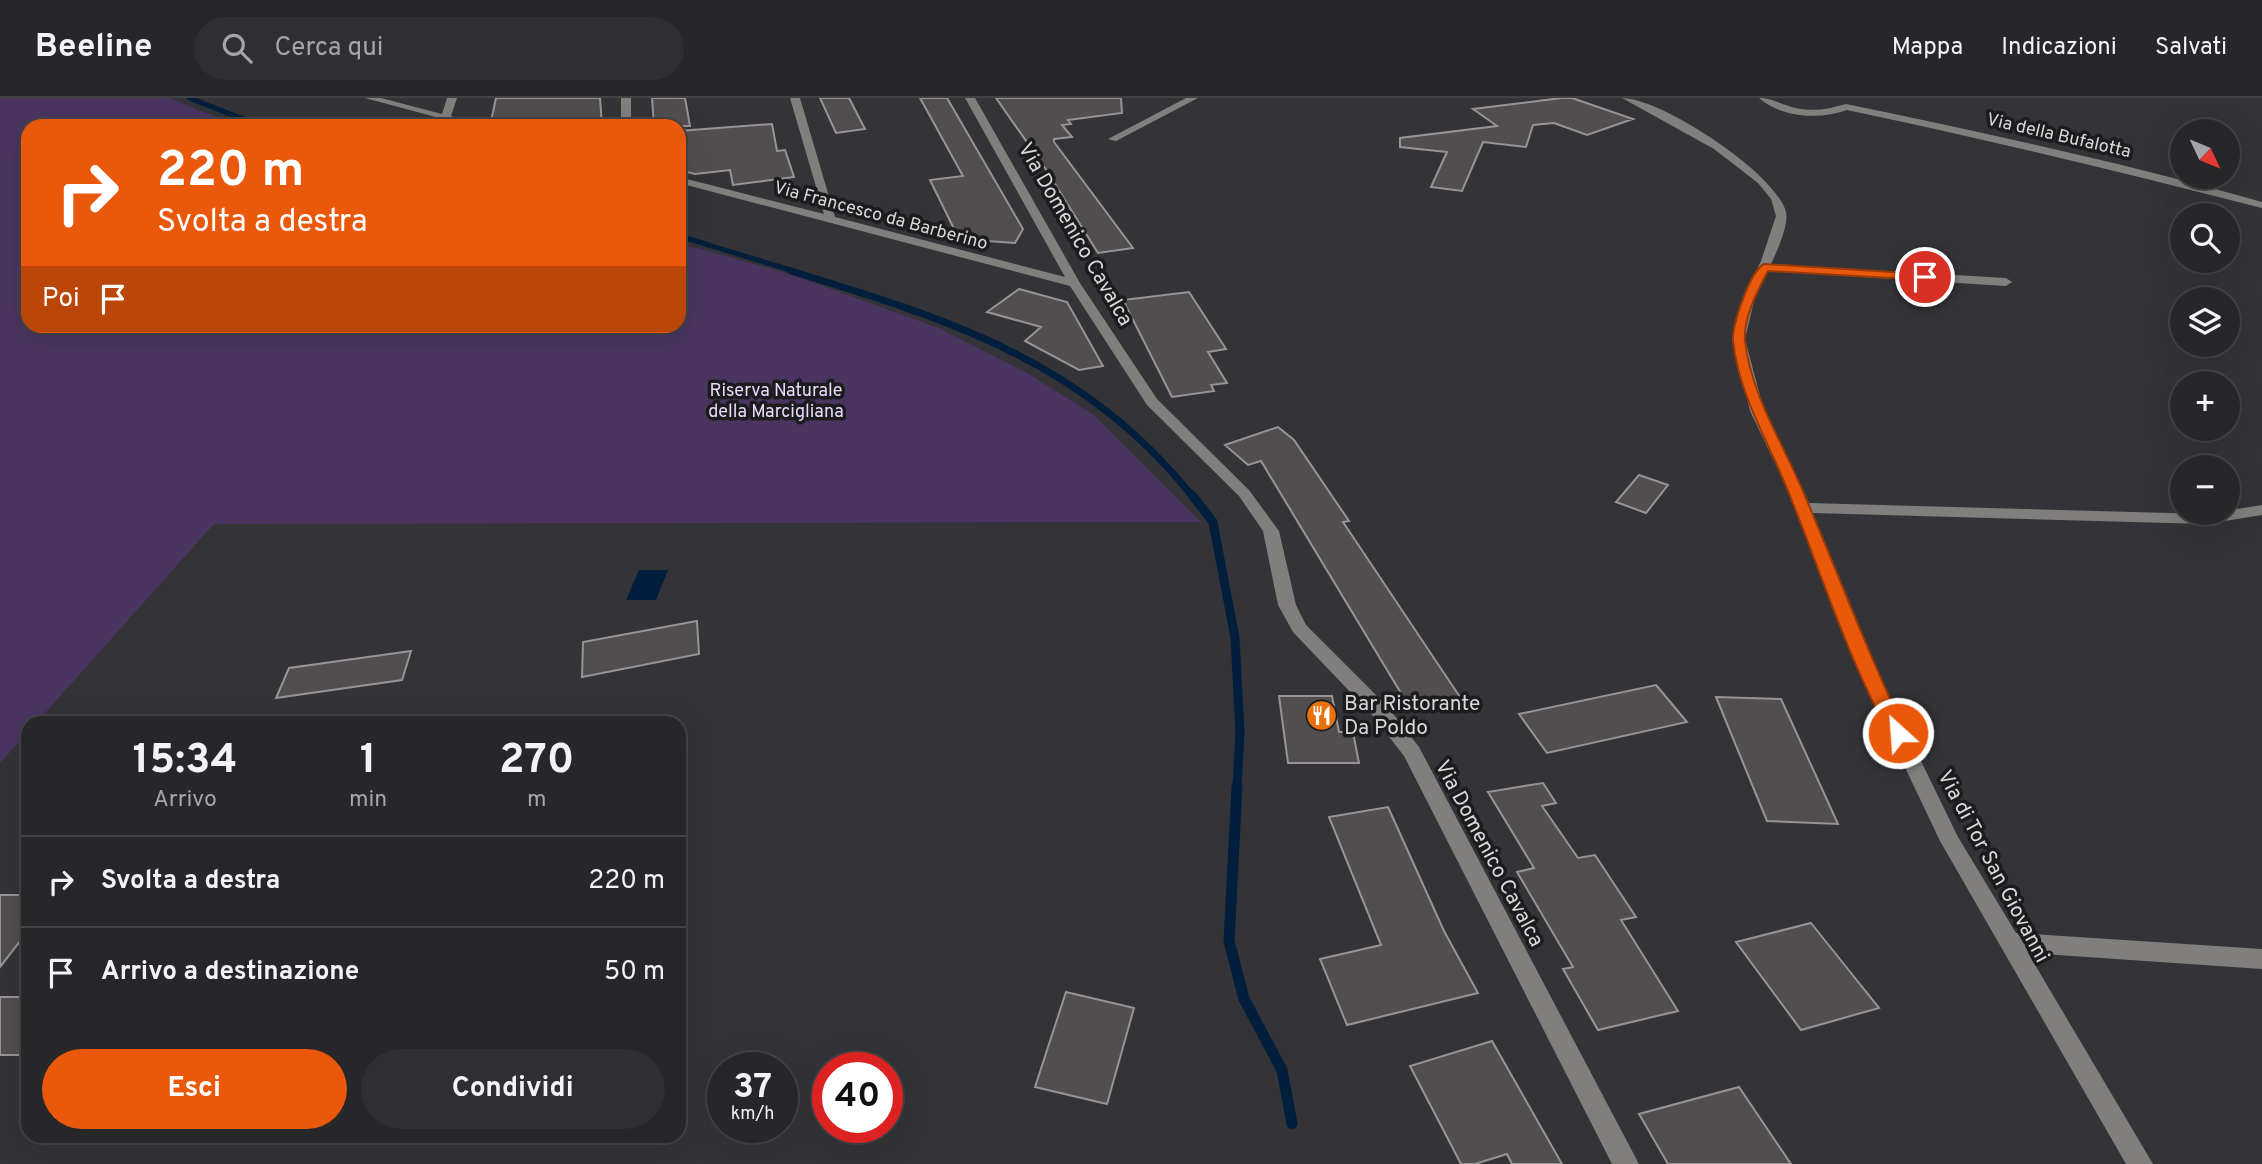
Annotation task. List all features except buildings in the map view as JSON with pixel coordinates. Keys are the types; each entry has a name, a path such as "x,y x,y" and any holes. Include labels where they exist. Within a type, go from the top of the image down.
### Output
{"street":[{"path":"370,98 454,119"},
{"path":"446,117 452,98"},
{"path":"626,98 626,119"},
{"path":"795,98 831,221"},
{"name":"Via Domenico Cavalca","path":"970,98 1042,221 1074,284 1152,402 1244,493 1271,531 1287,605 1299,628 1380,712 1412,752 1626,1164"},
{"path":"1113,139 1193,98"},
{"name":"Via di Tor San Giovanni","path":"1627,98 1729,152 1768,189 1781,208 1782,216 1764,267 1749,296 1739,339 1757,411 1803,508 1872,679 1950,841 2140,1164"},
{"name":"Via della Bufalotta","path":"1764,98 1784,108 1810,112 1830,112 1845,103 2101,162 2262,205"},
{"name":"Via Francesco da Barberino","path":"686,182 1074,284"},
{"path":"1764,267 2006,282"},
{"path":"1803,508 2206,519 2262,510"},
{"path":"2008,942 2262,959"}],"green space":[{"name":"Riserva Naturale della Marcigliana","path":"0,98 169,98 222,119 21,119 21,333 686,333 686,245 792,275 939,328 1027,373 1094,415 1201,522 214,524 42,716 21,716 21,740 0,763"}],"water":[{"path":"639,570 668,570 656,600 626,600"}],"waterway":[{"path":"189,98 243,119"},
{"path":"686,238 797,272"},
{"path":"791,271 906,308 1011,351 1060,379 1107,411 1151,450 1193,497"},
{"path":"1192,495 1213,522 1235,638 1240,732 1237,788"},
{"path":"1237,786 1229,941 1244,999 1282,1070 1292,1124"}],"place":[{"name":"Bar Ristorante Da Poldo","path":"1321,715"}],"route":[{"path":"1898,733 1872,679 1794,486 1757,411 1739,339 1749,296 1764,267 1925,277"}]}
